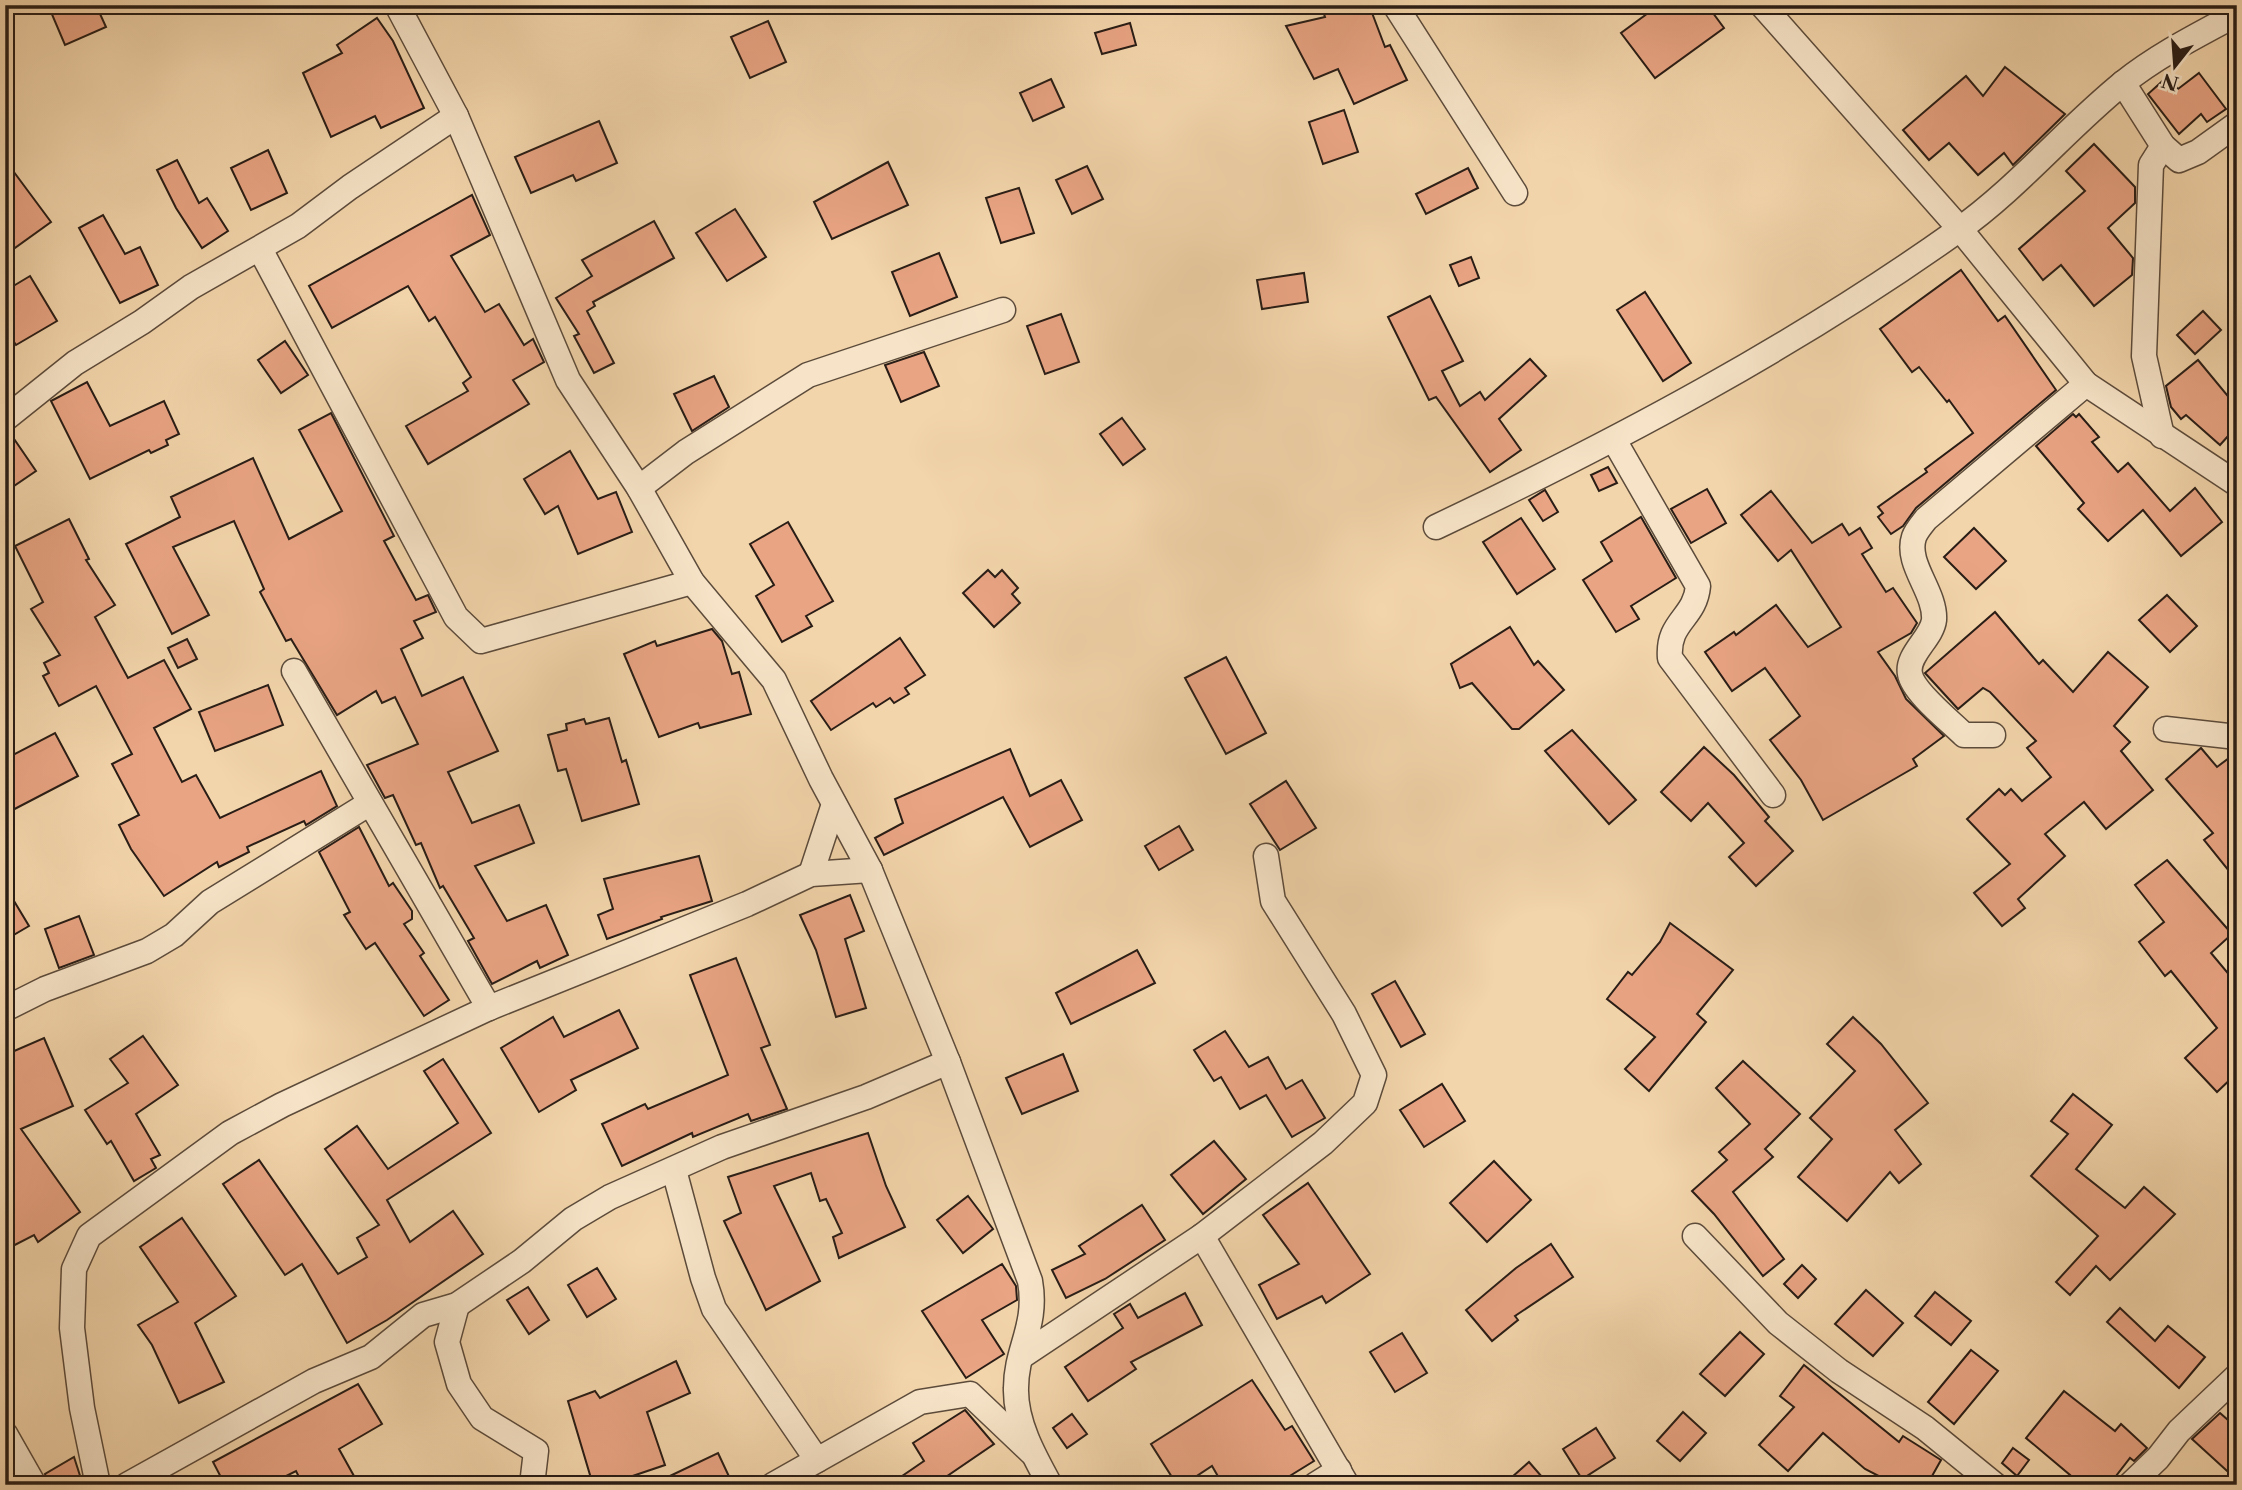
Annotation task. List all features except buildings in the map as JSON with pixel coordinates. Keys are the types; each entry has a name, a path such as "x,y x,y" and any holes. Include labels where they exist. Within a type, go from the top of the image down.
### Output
{"street":[{"path":"397,5 456,116 568,380 639,488 692,582 774,680 834,804 870,870 948,1062 1030,1281 1035,1306 1016,1388 1018,1410 1034,1455 1051,1485"},
{"path":"1395,5 1515,193"},
{"path":"1762,5 1959,229 2086,384 2237,484"},
{"path":"1436,527 1614,440 1819,323 1959,229 2123,83 2180,44 2237,14"},
{"path":"2123,83 2163,146 2179,160 2198,152 2237,124"},
{"path":"5,419 75,363 142,322 191,287 298,226 350,187 456,116"},
{"path":"2162,436 2144,356 2151,164 2163,146"},
{"path":"260,249 456,617 481,641 692,582"},
{"path":"639,488 686,452 808,375 1003,310"},
{"path":"1993,735 1964,735 1919,689 1910,676 1910,665 1934,623 1933,602 1915,558 1913,538 1926,519 2086,384"},
{"path":"1614,440 1698,586 1697,600 1668,641 1670,658 1773,795"},
{"path":"294,671 489,1008"},
{"path":"2166,729 2237,737"},
{"path":"5,1009 45,989 148,951 174,935 210,902 370,803"},
{"path":"811,874 834,804"},
{"path":"1022,1356 1202,1236 1323,1143 1365,1103 1374,1075 1344,1014 1273,901 1266,856"},
{"path":"97,1485 82,1408 72,1328 74,1269 89,1236 230,1133 282,1105 489,1008 747,904 811,874 870,870"},
{"path":"127,1485 314,1381 371,1357 423,1315 457,1305 522,1261 572,1219 610,1197 722,1147 866,1097 948,1062"},
{"path":"674,1170 703,1278 715,1310 817,1460"},
{"path":"1202,1236 1343,1478 1315,1485"},
{"path":"1695,1236 1778,1323 1839,1371 1924,1428 1994,1485"},
{"path":"457,1305 447,1342 458,1384 482,1418 536,1451 532,1485"},
{"path":"2130,1485 2158,1458 2179,1431 2237,1376"},
{"path":"773,1485 920,1402 970,1394 1034,1455"},
{"path":"5,1434 34,1485"}]}
